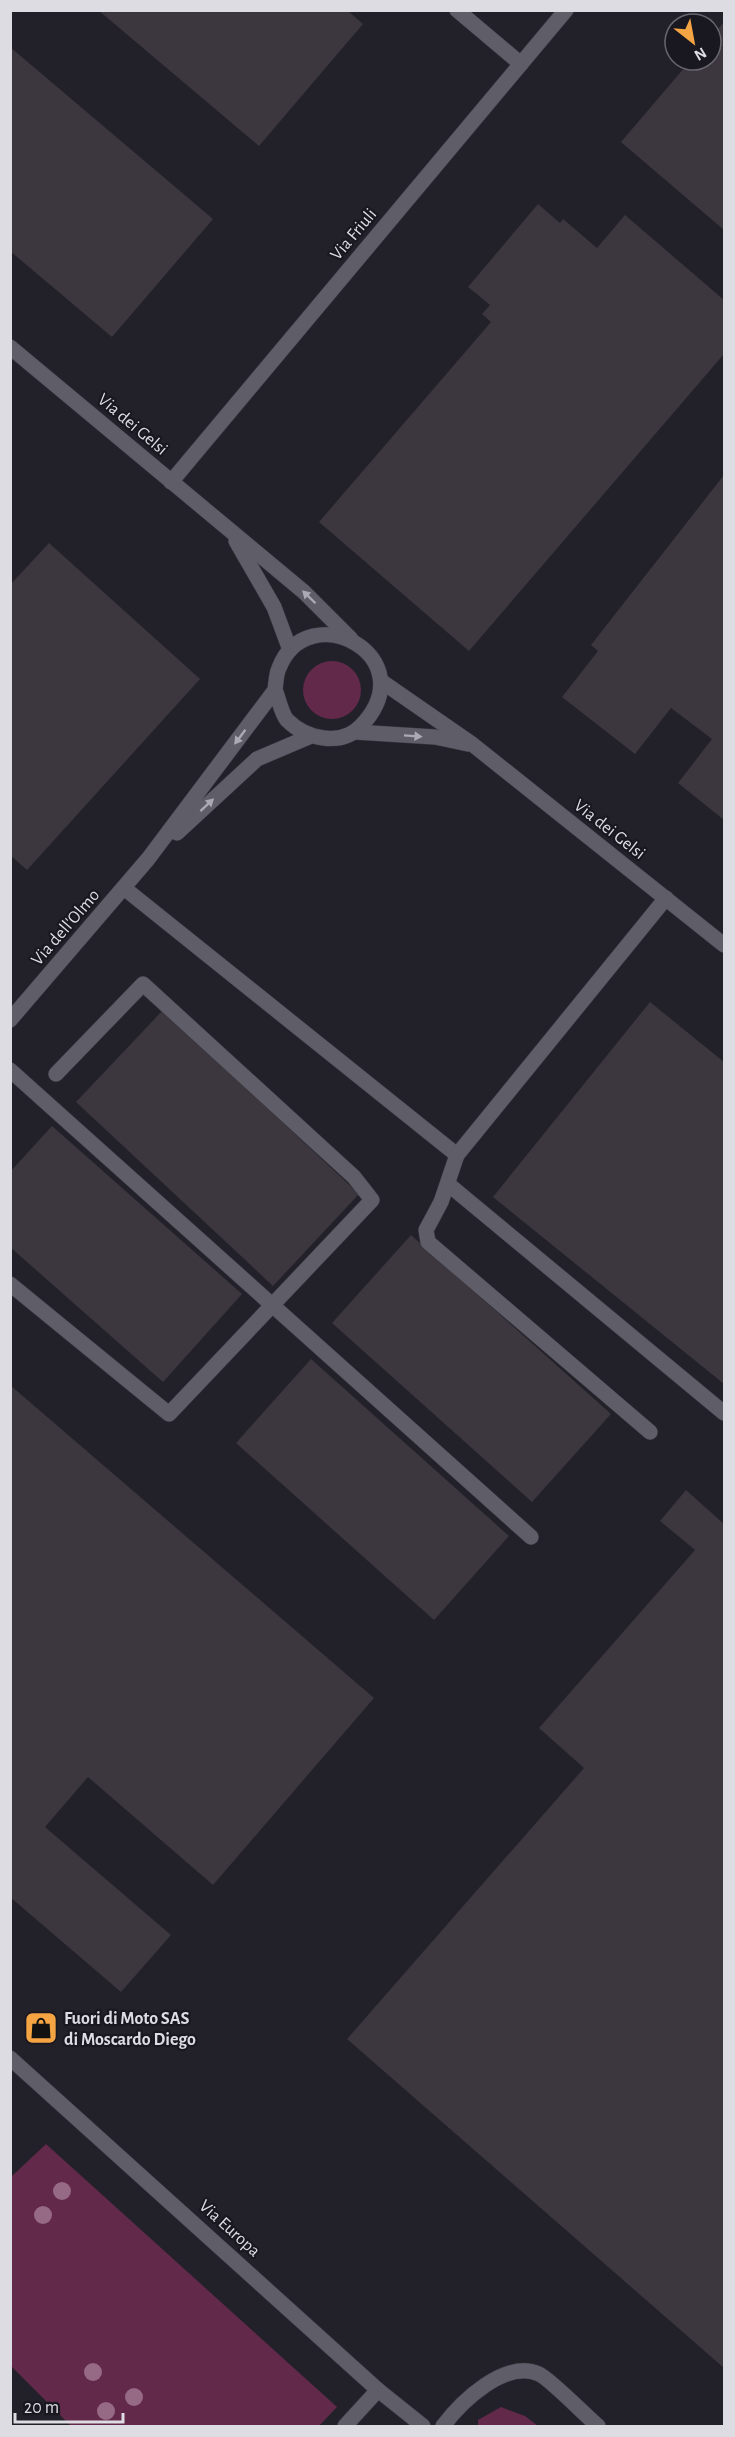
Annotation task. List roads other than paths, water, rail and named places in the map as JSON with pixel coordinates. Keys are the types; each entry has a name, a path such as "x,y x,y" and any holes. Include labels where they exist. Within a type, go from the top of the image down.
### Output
{"street":[{"path":"457,10 521,64"},
{"name":"Via Friuli","path":"171,482 566,10"},
{"name":"Via dei Gelsi","path":"10,346 304,592 351,639"},
{"path":"230,531 274,607 290,650"},
{"path":"355,732 375,711 381,681 372,656 351,639 330,634 308,638 290,650 278,668 275,690 286,719 310,736 333,739 355,732 435,737 471,744"},
{"name":"Via dei Gelsi","path":"381,681 471,744 724,945"},
{"name":"Via dell'Olmo","path":"10,1020 148,859 275,690"},
{"name":"Via dell'Olmo","path":"148,859 257,759 310,736"},
{"path":"124,888 457,1155"},
{"path":"650,1432 428,1242 426,1230 448,1184 457,1155 666,898"},
{"path":"10,1284 169,1414 372,1200 354,1177 143,984 56,1074"},
{"path":"10,1070 531,1537"},
{"path":"448,1184 724,1413"},
{"name":"Via Europa","path":"10,2058 378,2390 423,2427"},
{"path":"443,2427 456,2408 476,2389 514,2373 538,2374 598,2427"},
{"path":"345,2427 378,2390"}],"place":[{"name":"Fuori di Moto SAS di Moscardo Diego","path":"41,2028"}]}
